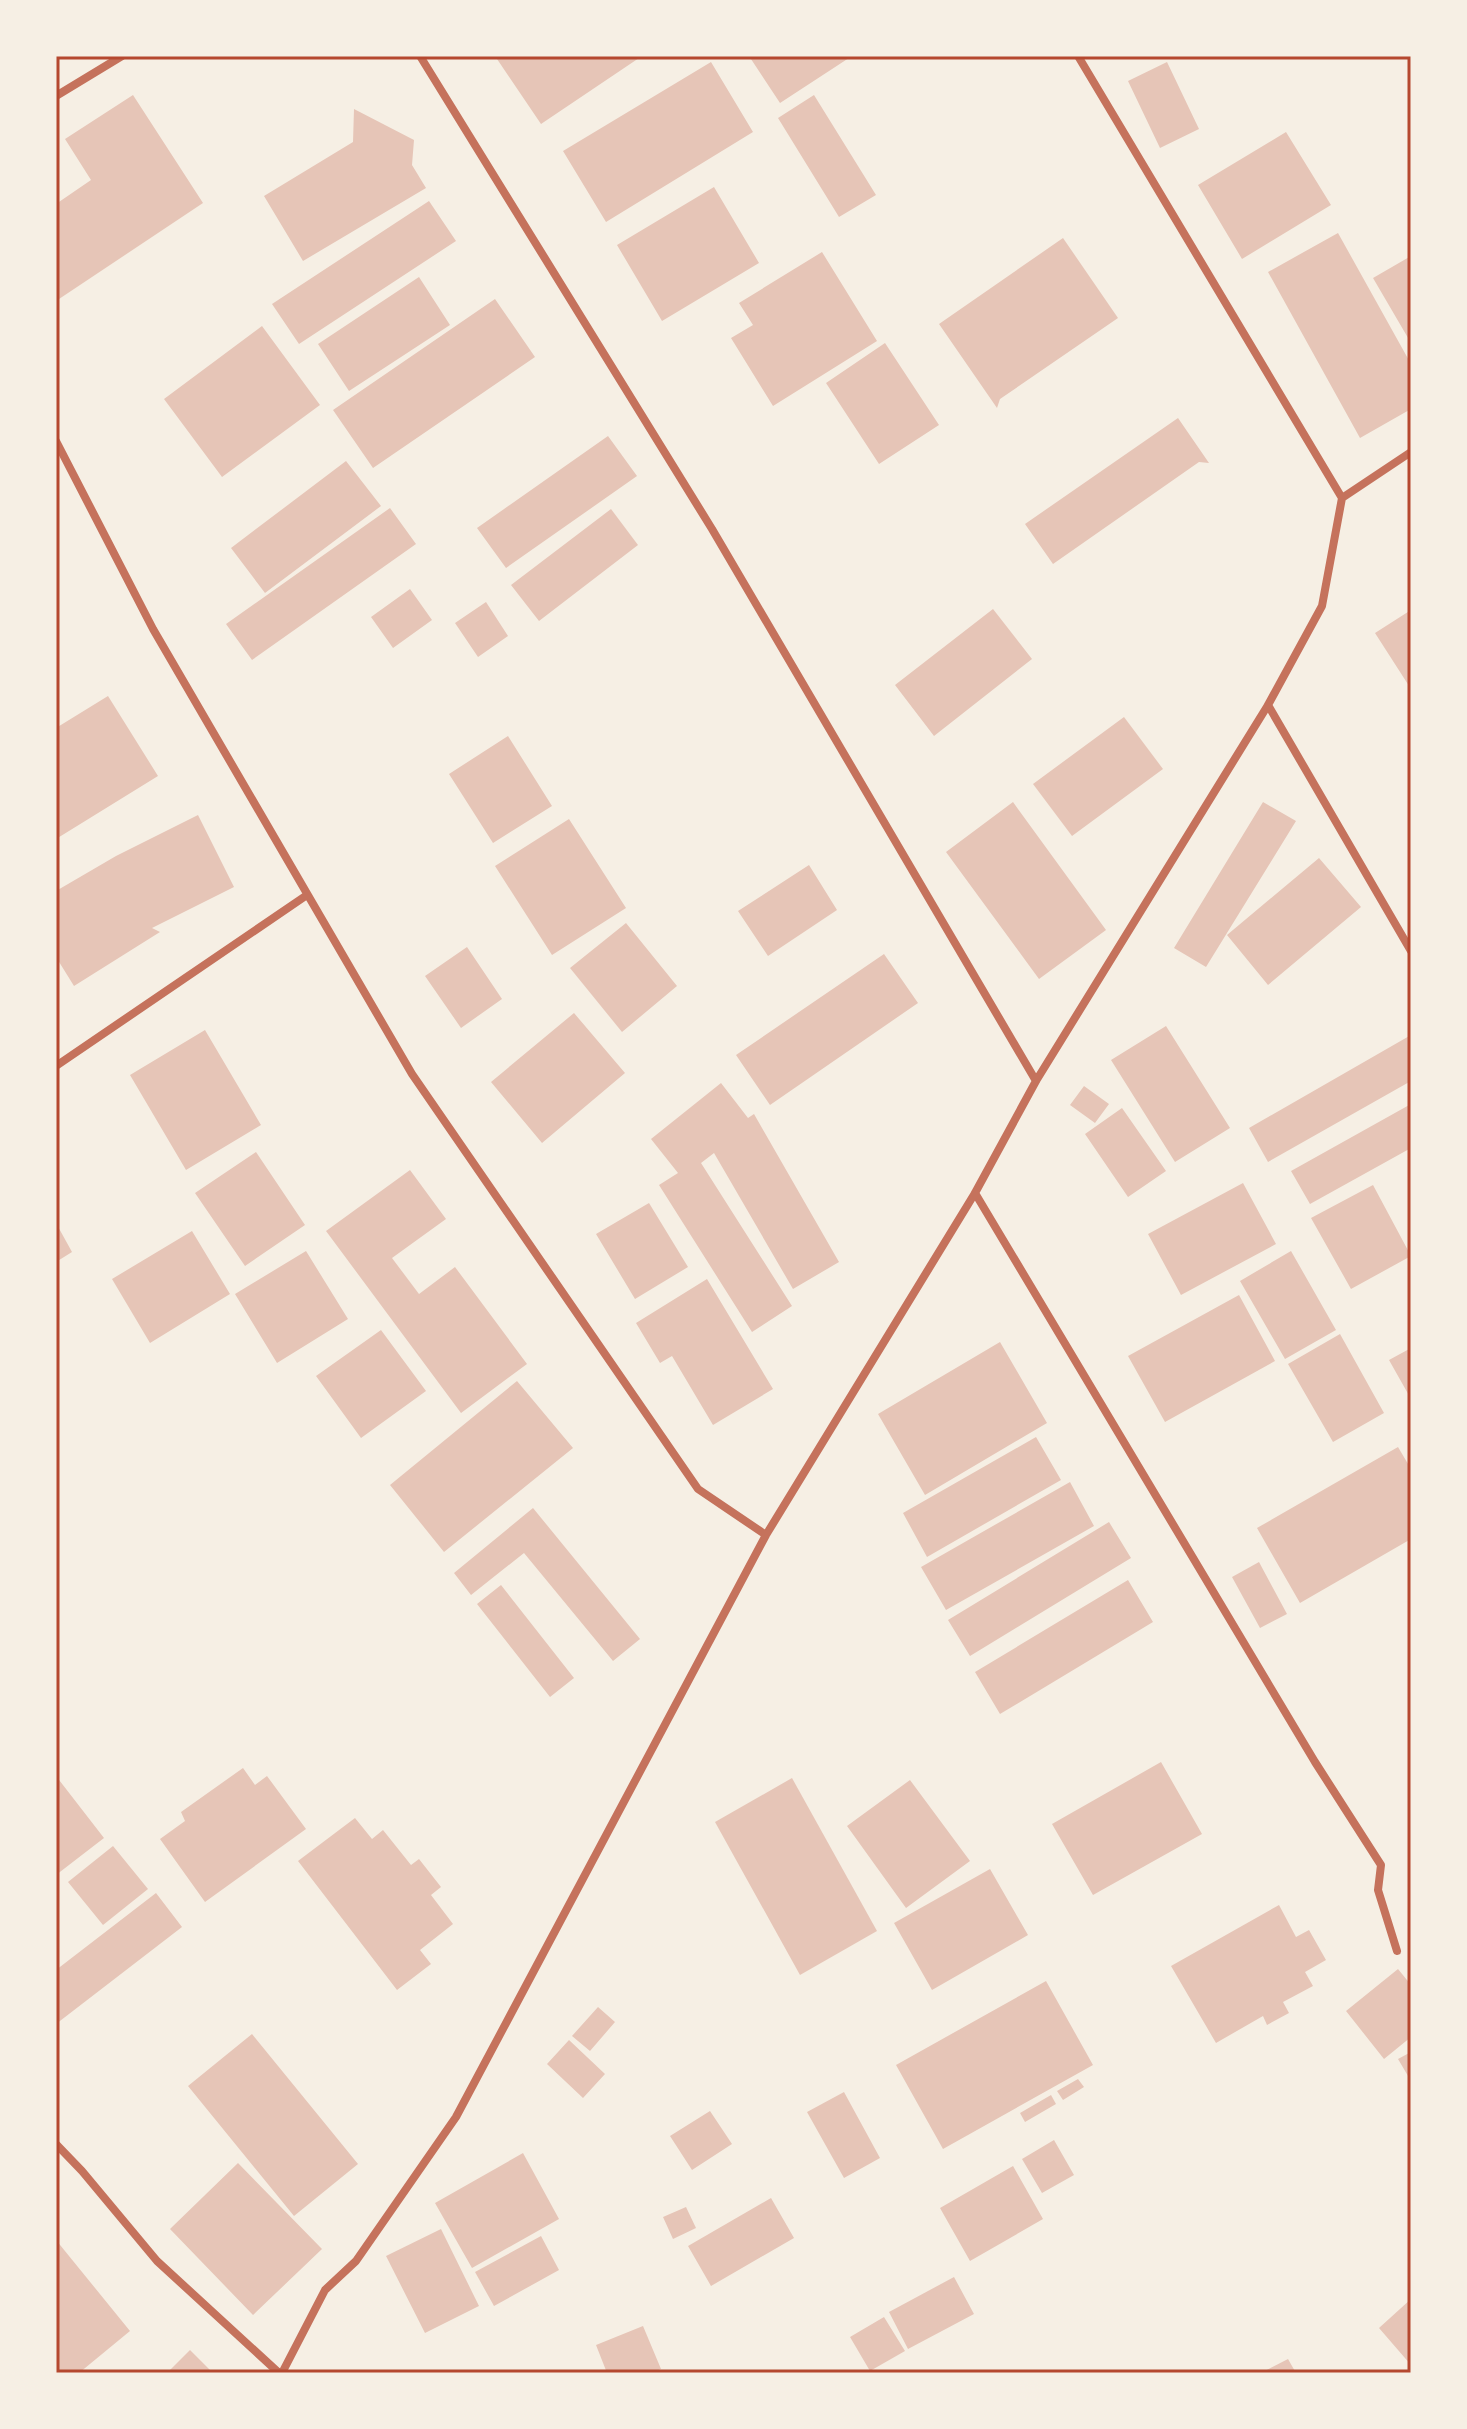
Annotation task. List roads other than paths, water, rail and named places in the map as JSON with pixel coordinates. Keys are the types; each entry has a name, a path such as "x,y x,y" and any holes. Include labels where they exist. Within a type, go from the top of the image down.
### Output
{"street":[{"path":"56,96 122,56"},
{"path":"420,56 712,529 1036,1081"},
{"path":"56,2144 157,2261 280,2373 325,2290 356,2261 456,2117 766,1535 975,1193 1036,1081 1268,705 1322,606 1342,498 1078,56"},
{"path":"56,441 153,629 412,1074 698,1489 766,1535"},
{"path":"1342,498 1411,452"},
{"path":"1268,705 1411,951"},
{"path":"56,1066 307,895"},
{"path":"975,1193 1315,1762 1381,1865 1378,1890 1397,1951"}]}
